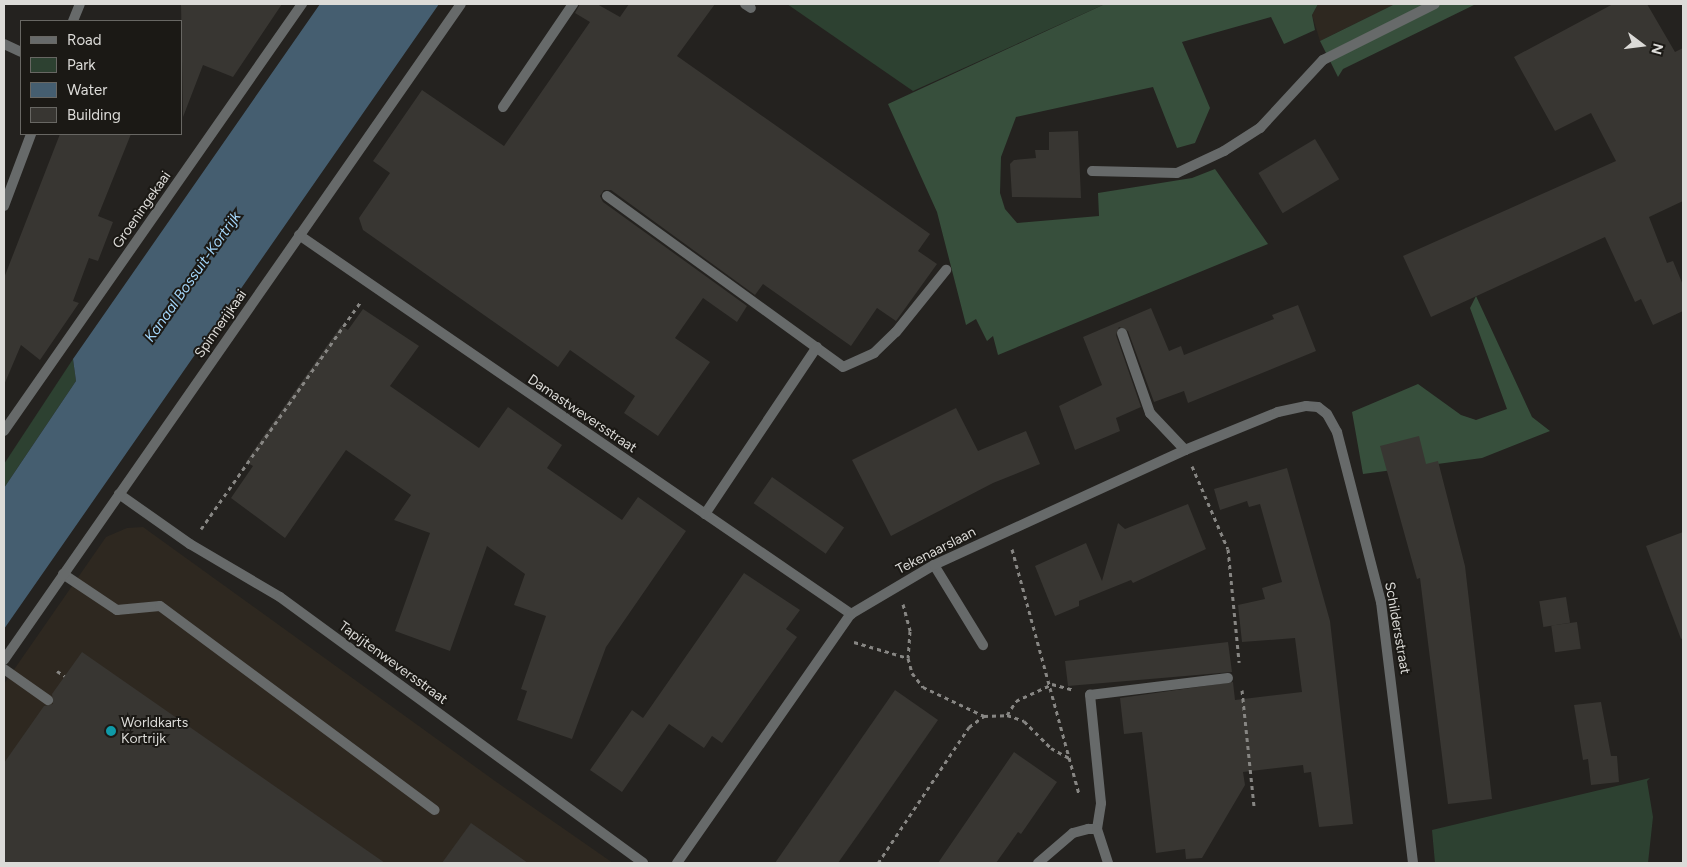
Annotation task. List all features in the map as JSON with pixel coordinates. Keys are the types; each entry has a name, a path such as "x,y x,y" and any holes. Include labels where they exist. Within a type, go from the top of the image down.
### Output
{"street":[{"path":"74,20 80,4"},
{"name":"Groeningekaai","path":"4,431 302,4"},
{"name":"Spinnerijkaai","path":"4,660 461,4"},
{"path":"503,107 573,4"},
{"path":"1092,171 1177,173 1224,151 1260,128 1323,60 1435,4"},
{"path":"4,44 20,52"},
{"path":"4,206 31,135"},
{"path":"608,196 843,367 874,353 896,332 946,270"},
{"name":"Damastweversstraat","path":"299,236 851,614"},
{"path":"1122,333 1150,413 1186,450"},
{"path":"704,514 817,347"},
{"name":"Tekenaarslaan","path":"677,863 851,614 934,565 1186,450 1278,412 1318,407"},
{"name":"Schildersstraat","path":"1318,407 1337,432 1381,602 1413,863"},
{"name":"Tapijtenweversstraat","path":"119,494 190,544 280,597 644,863"},
{"path":"934,565 984,645"},
{"path":"63,574 117,610 160,606 435,810"},
{"path":"4,669 48,700"},
{"path":"1108,863 1092,829 1101,803 1090,695 1228,678"},
{"path":"1038,863 1073,833 1092,829"}],"path":[{"path":"190,544 371,286"},
{"path":"1186,450 1228,549 1240,669"},
{"path":"1004,533 1052,684 1069,758 1092,829"},
{"path":"895,588 910,631 908,658 912,673 923,687 984,716 1008,714 1024,721 1051,748 1069,758"},
{"path":"838,633 864,647 908,658"},
{"path":"57,671 65,676"},
{"path":"1008,714 1016,701 1052,684 1090,695"},
{"path":"1242,686 1254,806"},
{"path":"878,863 969,727 984,716"}],"shaded area":[{"path":"1318,4 1395,4 1320,41 1312,15"},
{"path":"143,527 495,781 613,863 4,863 4,684 106,537 127,528"}],"green space":[{"path":"787,4 1105,4 913,91"},
{"path":"1105,4 1318,4 1312,15 1315,30 1284,44 1271,17 1182,42 1210,108 1195,143 1177,148 1153,87 1016,117 1001,157 1000,193 1005,209 1017,223 1099,216 1098,193 1192,178 1215,169 1268,244 998,355 993,336 987,341 976,319 966,325 937,212 888,104"},
{"path":"1395,4 1476,4 1343,69 1338,77 1320,41"},
{"path":"1476,296 1532,417 1550,431 1482,458 1363,474 1352,412 1418,384 1461,415 1476,420 1507,409 1470,308"},
{"path":"73,359 76,381 4,488 4,464"},
{"path":"1650,778 1647,781 1653,817 1648,863 1435,863 1432,830"}],"water":[{"name":"Kanaal Bossuit-Kortrijk","path":"320,4 439,4 4,629 4,488 76,381 73,359"}],"building":[{"path":"181,4 282,4 233,77 203,65 183,117"},
{"path":"580,4 597,4 620,17 629,4 715,4 677,56 930,234 918,251 937,264 896,321 877,308 851,346 763,284 755,295 611,190 604,190 600,196 603,202 747,306 737,322 703,298 675,338 710,362 658,436 624,413 635,396 570,350 558,367 363,230 359,218 390,173 373,161 422,90 504,146 590,22 575,13"},
{"path":"1613,4 1647,4 1675,52 1683,48 1683,201 1649,217 1667,263 1673,261 1683,285 1683,311 1653,325 1641,299 1635,302 1605,237 1431,317 1403,256 1616,161 1591,113 1555,131 1514,57"},
{"path":"1078,131 1081,198 1012,197 1010,164 1014,160 1036,158 1035,150 1049,150 1049,132"},
{"path":"60,135 131,135 98,216 113,222 98,261 89,258 73,301 79,303 40,360 21,345 4,385 4,278"},
{"path":"1315,139 1339,179 1283,213 1258,173"},
{"path":"1298,305 1316,351 1188,403 1184,391 1154,402 1128,331 1119,327 1116,335 1141,407 1116,418 1120,431 1075,450 1059,406 1102,385 1083,337 1151,308 1169,351 1181,346 1184,355 1274,319 1272,315"},
{"path":"363,309 419,346 390,386 479,448 508,407 562,445 547,468 622,520 638,497 686,531 606,647 572,739 517,720 527,691 521,689 546,616 514,605 525,574 487,546 450,651 395,631 430,533 394,520 411,495 346,450 285,538 231,498 253,466 246,462 265,434 341,326 348,330"},
{"path":"956,408 978,451 1026,431 1040,464 993,483 891,536 852,460"},
{"path":"1419,436 1426,464 1438,461 1465,566 1492,799 1448,804 1420,578 1417,579 1380,446"},
{"path":"1287,468 1330,621 1353,824 1319,827 1311,772 1304,773 1303,765 1243,772 1245,785 1202,858 1186,859 1185,849 1156,853 1142,732 1124,734 1120,698 1233,682 1235,700 1302,692 1295,638 1242,642 1238,605 1265,599 1262,588 1282,582 1260,504 1249,507 1247,501 1220,510 1214,489"},
{"path":"772,477 844,527 826,554 754,503"},
{"path":"1188,504 1206,549 1133,583 1131,580 1079,601 1079,606 1055,616 1035,566 1086,543 1102,581 1118,523 1125,529"},
{"path":"1683,532 1683,638 1681,639 1646,546"},
{"path":"744,573 800,610 786,629 797,637 722,743 712,736 704,748 669,724 622,792 590,770 632,710 643,718"},
{"path":"1566,597 1570,623 1543,627 1539,601"},
{"path":"1577,622 1581,649 1555,652 1551,626"},
{"path":"1228,642 1232,672 1068,686 1065,661"},
{"name":"Worldkarts Kortrijk","path":"82,652 385,863 4,863 4,763 44,706 53,704 52,694"},
{"path":"895,690 938,720 838,863 775,863"},
{"path":"1601,702 1611,756 1617,756 1619,782 1591,785 1588,759 1583,760 1574,705"},
{"path":"1014,752 1057,782 1021,834 1018,832 996,863 938,863"},
{"path":"471,823 528,863 442,863"}],"place":[{"name":"Worldkarts Kortrijk","path":"111,731"}]}
